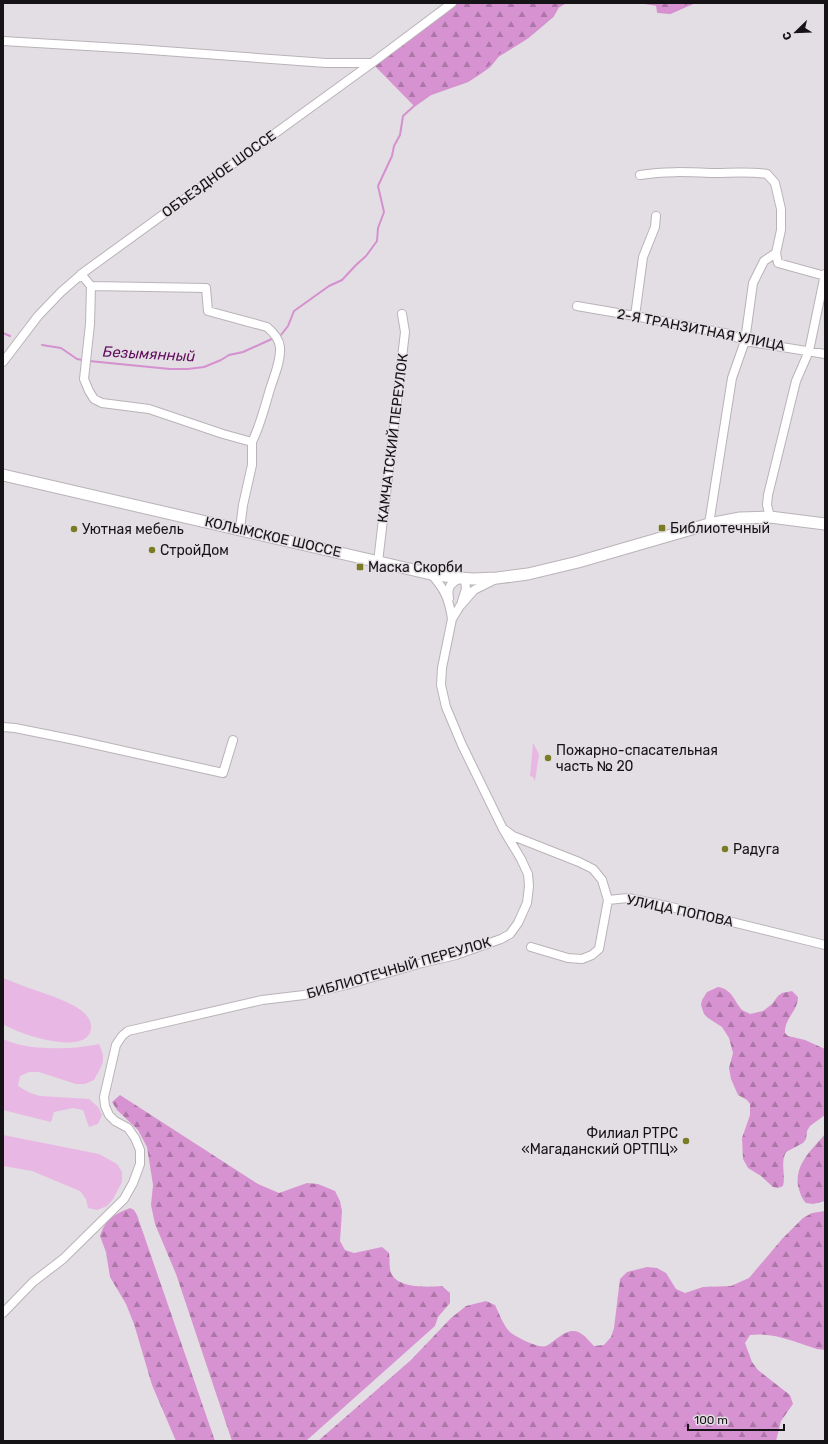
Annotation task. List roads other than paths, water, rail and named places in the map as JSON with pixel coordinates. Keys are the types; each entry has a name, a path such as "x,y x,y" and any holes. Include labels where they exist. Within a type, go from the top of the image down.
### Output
{"highway":[{"name":"КОЛЫМСКОЕ ШОССЕ","path":"3,475 431,574 462,578 497,578 528,574 560,567 709,524 740,518 770,517 825,524"}],"street":[{"name":"ОБЪЕЗДНОЕ ШОССЕ","path":"3,362 38,316 81,274 372,63 452,3"},
{"path":"3,41 326,63 372,63"},
{"path":"640,175 657,172 748,171 766,174 775,183 781,209 781,230 776,252 778,263 825,275 809,351 796,381 768,495 767,505 770,517"},
{"path":"635,316 643,257 655,227 656,216"},
{"path":"709,524 732,378 745,341 753,283 764,261 776,252"},
{"path":"81,274 91,286 90,324 84,379 94,399 102,403 149,409 223,434 252,442"},
{"path":"91,286 206,288 208,311 267,327 273,332 280,346 278,359 258,430 252,442 252,465 243,505 240,529"},
{"name":"2-Я ТРАНЗИТНАЯ УЛИЦА","path":"577,306 729,334 745,341 825,354"},
{"name":"КАМЧАТСКИЙ ПЕРЕУЛОК","path":"378,562 405,332 402,314"},
{"name":"БИБЛИОТЕЧНЫЙ ПЕРЕУЛОК","path":"431,574 441,585 449,602 452,619"},
{"path":"449,602 448,591 452,583 462,578 466,589 460,606"},
{"name":"БИБЛИОТЕЧНЫЙ ПЕРЕУЛОК","path":"3,1313 33,1282 63,1259 124,1198 133,1183 140,1164 140,1150 135,1138 128,1128 115,1121 109,1115 105,1106 104,1097 116,1045 122,1036 128,1031 262,1000 304,996 456,955 501,939 510,934 518,923 527,903 529,886 528,874 503,829 462,745 451,719 441,685 442,668 452,619 460,606 474,590 497,578"},
{"path":"3,727 69,739 223,773 233,740"},
{"path":"503,829 513,836 593,869 602,880 608,900"},
{"name":"УЛИЦА ПОПОВА","path":"531,947 568,958 582,959 592,956 599,949 608,900 628,898 667,906 825,945"}],"waterway":[{"name":"Безымянный","path":"281,335 288,326 294,311 329,286 342,280 366,256 377,241 378,228 384,212 378,186 400,135 403,116 431,94 468,81 479,74 490,66 498,56 527,38 539,28 553,16 558,7 565,3 576,3"},
{"name":"Безымянный","path":"645,3 657,5 658,12 670,13 693,3"},
{"name":"Безымянный","path":"3,333 10,336"},
{"name":"Безымянный","path":"89,361 170,369 188,369 204,367 229,355 243,352 274,338"},
{"name":"Безымянный","path":"42,345 61,348 77,359 82,360"}],"place":[{"name":"Библиотечный","path":"662,528"},
{"name":"Уютная мебель","path":"74,529"},
{"name":"СтройДом","path":"152,550"},
{"name":"Маска Скорби","path":"360,567"},
{"name":"Пожарно-спасательная часть № 20","path":"548,758"},
{"name":"Радуга","path":"725,849"},
{"name":"Филиал РТРС «Магаданский ОРТПЦ»","path":"686,1141"}]}
